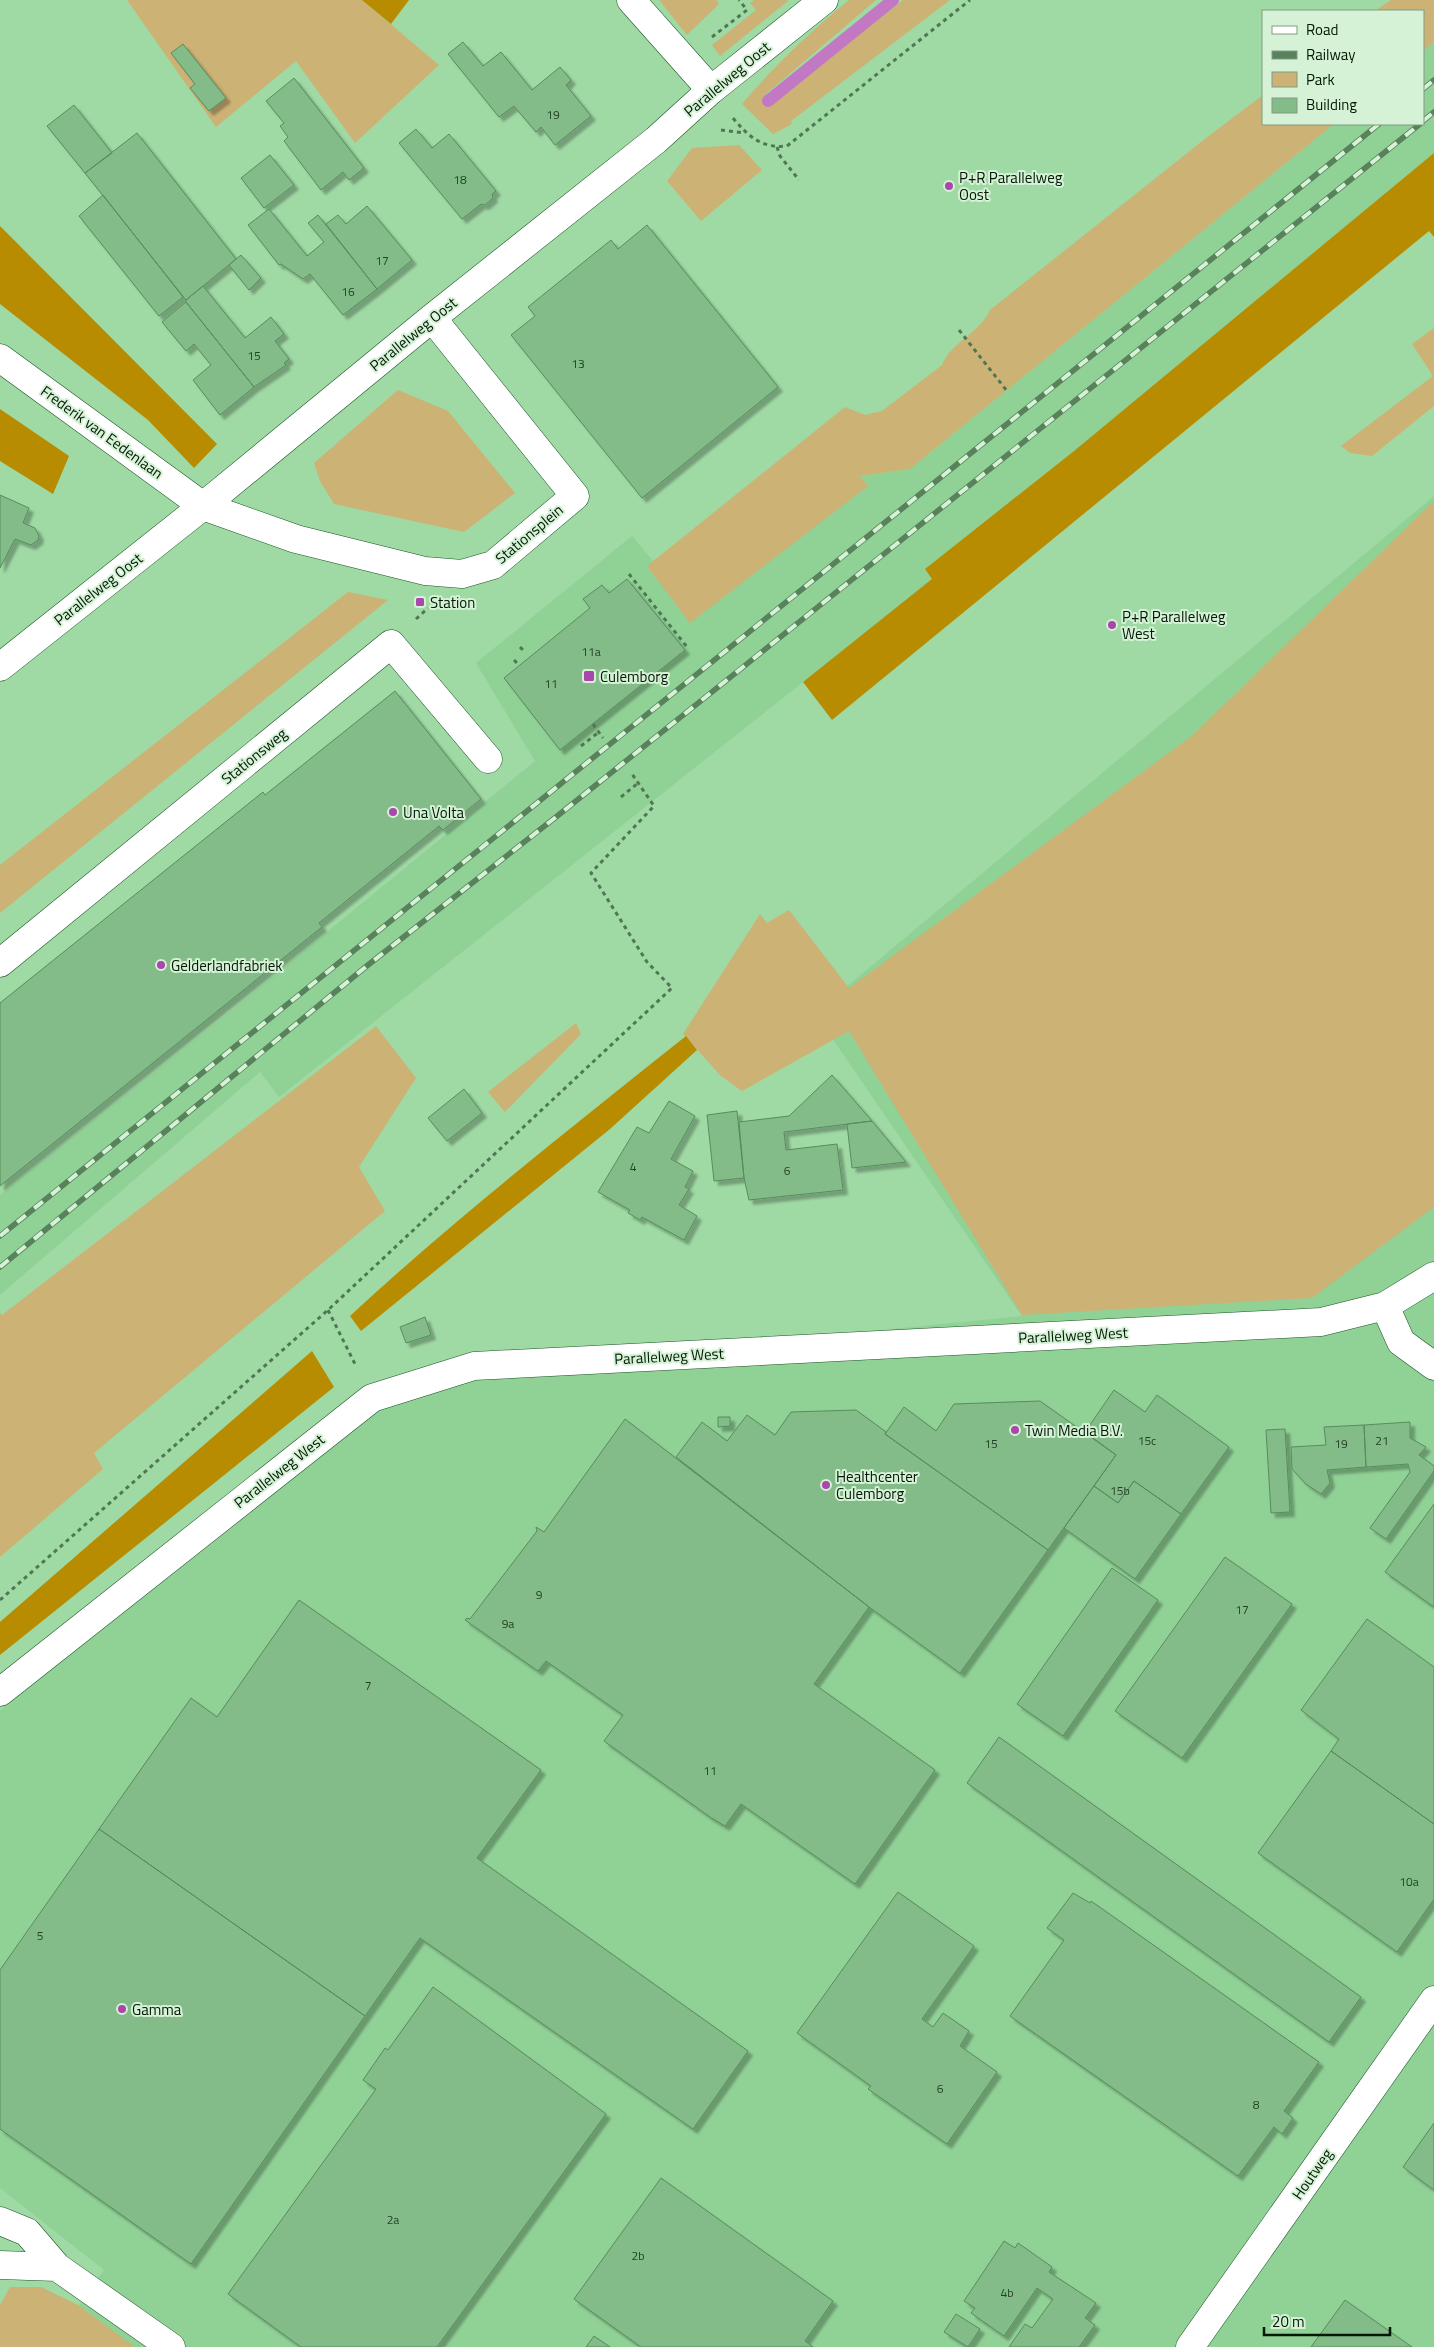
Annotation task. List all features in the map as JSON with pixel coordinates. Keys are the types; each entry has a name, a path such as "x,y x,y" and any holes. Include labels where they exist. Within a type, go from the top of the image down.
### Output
{"street":[{"path":"630,0 711,90"},
{"name":"Parallelweg Oost","path":"0,667 203,506 432,318 656,140 711,90 824,0"},
{"name":"Stationsplein","path":"203,506 296,539 425,571 462,574 493,565 575,496 432,318"},
{"name":"Frederik van Eedenlaan","path":"0,358 203,506"},
{"name":"Stationsweg","path":"0,964 391,644 488,759"},
{"name":"Parallelweg West","path":"0,1692 372,1398 474,1366 1321,1322 1385,1306 1434,1276"},
{"path":"1385,1306 1401,1342 1434,1366"},
{"name":"Houtweg","path":"1190,2347 1434,2000"},
{"path":"0,2221 27,2232 57,2267 172,2347"},
{"path":"0,2264 57,2267"}],"path":[{"path":"684,60 747,10 740,0"},
{"path":"745,133 763,145 787,146 970,0"},
{"path":"777,147 780,156 799,180"},
{"path":"959,330 1008,391"},
{"path":"629,574 687,647"},
{"path":"520,647 525,652"},
{"path":"514,660 519,666"},
{"path":"592,724 603,738"},
{"path":"581,746 599,732"},
{"path":"0,1600 328,1310 672,988 647,962 590,872 654,806 632,774"},
{"path":"620,797 638,783"},
{"path":"328,1310 372,1398"}],"shaded area":[{"path":"362,0 409,0 391,24"},
{"path":"1434,42 1434,153 1074,451 925,569 933,579 279,1097 260,1072 0,1295 0,1195 237,1006 535,761 476,663 632,536 667,578 868,486 860,476 910,469 1333,125 1424,125 1424,50"},
{"path":"1434,153 1434,237 1429,231 832,720 803,682 932,579 925,569 1074,451"},
{"path":"0,226 217,444 194,468 148,420 0,304"},
{"path":"0,409 69,456 53,494 0,461"},
{"path":"1434,496 1434,2347 50,2347 104,2270 0,2188 0,1711 380,1380 1022,1316 815,1013"},
{"path":"686,1036 697,1050 610,1129 361,1331 350,1316 390,1279 558,1138"},
{"path":"312,1351 334,1387 0,1655 0,1622"}],"green space":[{"path":"127,0 362,0 439,65 355,143 296,61 216,127"},
{"path":"659,0 717,0 719,4 687,35"},
{"path":"754,0 789,0 720,56 712,45 756,10 750,3"},
{"path":"849,0 876,0 766,94 764,101 767,106 903,0 950,0 791,121 792,124 773,134 742,104 793,50"},
{"path":"1391,0 1434,0 1434,42 1424,50 1424,10 1376,10"},
{"path":"1262,96 1262,125 1333,125 910,469 860,476 868,486 690,623 647,566 845,407 865,415 882,411 942,365 952,350 980,325 990,310"},
{"path":"739,145 762,170 701,221 667,181 692,148"},
{"path":"1434,328 1434,406 1372,456 1350,453 1341,446 1433,376 1412,344"},
{"path":"398,390 448,411 515,493 464,532 334,504 320,481 314,463"},
{"path":"1434,501 1434,1207 1312,1298 1022,1315 849,1031 742,1091 721,1076 683,1034 760,914 767,923 789,910 849,988 1193,735"},
{"path":"348,592 388,600 0,913 0,865"},
{"path":"576,1023 581,1034 505,1112 488,1092"},
{"path":"376,1026 416,1078 359,1167 385,1211 94,1453 103,1469 0,1557 0,1313 2,1315"},
{"path":"10,2287 41,2287 78,2305 135,2347 0,2347 0,2305"}],"building":[{"path":"463,42 483,66 501,52 532,90 560,67 571,80 566,85 591,116 555,145 541,127 536,132 514,106 499,117 448,54"},
{"path":"183,44 226,98 209,111 190,88 195,84 171,53"},
{"path":"294,78 364,168 349,180 343,172 321,190 284,141 288,137 280,126 284,123 266,101"},
{"path":"74,105 112,153 85,173 47,126"},
{"path":"416,129 432,148 449,134 496,191 492,194 493,198 485,205 481,204 462,219 399,143"},
{"path":"137,133 236,259 186,300 85,173"},
{"path":"270,155 294,185 264,208 241,178"},
{"path":"103,195 183,297 159,316 79,216"},
{"path":"367,206 412,260 377,289 326,224 338,215 346,224"},
{"path":"269,209 307,256 324,242 308,223 318,215 377,289 343,315 310,274 303,279 281,264 279,265 248,225"},
{"path":"647,225 778,387 642,498 511,335 535,316 528,307 611,240 618,249"},
{"path":"241,255 261,278 249,290 229,265"},
{"path":"203,286 245,338 271,317 284,334 275,341 289,359 284,363 286,365 254,387 186,302"},
{"path":"186,302 254,387 220,415 193,380 211,365 194,344 186,351 162,322"},
{"path":"0,495 29,508 23,523 35,528 39,536 38,540 31,545 15,539 0,568"},
{"path":"627,579 685,650 560,750 504,678 590,608 583,599 602,585 609,593"},
{"name":"Gelderlandfabriek","path":"395,691 481,799 443,830 439,826 319,923 322,927 0,1186 0,1003 263,792 265,795"},
{"path":"832,1075 872,1121 784,1132 786,1150 837,1144 843,1190 749,1200 744,1178 739,1122 789,1116"},
{"path":"464,1089 482,1113 447,1141 428,1118"},
{"path":"669,1101 695,1116 671,1159 693,1171 685,1187 689,1189 679,1205 697,1216 684,1240 642,1217 640,1220 628,1213 630,1210 598,1192 637,1127 649,1133"},
{"path":"737,1111 744,1178 714,1181 707,1115"},
{"path":"872,1121 906,1162 852,1168 847,1124"},
{"path":"425,1317 431,1335 406,1343 400,1327"},
{"path":"1114,1390 1145,1412 1157,1395 1229,1447 1181,1514 1134,1481 1118,1503 1094,1486 1116,1455 1085,1432"},
{"path":"1040,1401 1116,1455 1048,1550 885,1434 904,1407 936,1431 954,1404"},
{"path":"856,1410 886,1432 885,1434 1048,1550 960,1673 869,1607 676,1457 702,1422 727,1441 747,1415 775,1435 791,1412"},
{"path":"718,1417 730,1417 730,1426 718,1427"},
{"path":"625,1419 869,1607 814,1684 935,1770 855,1884 741,1804 725,1826 710,1817 604,1741 623,1715 546,1661 538,1671 465,1620 467,1618 470,1619 537,1531 536,1527 544,1532"},
{"path":"1410,1422 1410,1438 1426,1447 1419,1455 1434,1466 1434,1471 1386,1539 1370,1528 1410,1472 1408,1464 1366,1467 1364,1425"},
{"path":"1364,1425 1366,1467 1327,1470 1330,1483 1321,1494 1306,1484 1292,1469 1291,1447 1326,1445 1324,1427"},
{"path":"1285,1429 1290,1512 1271,1513 1266,1430"},
{"path":"1134,1481 1181,1514 1135,1579 1064,1528 1094,1486 1118,1503"},
{"path":"1434,1504 1434,1607 1385,1572"},
{"path":"1225,1557 1292,1604 1182,1758 1115,1711"},
{"path":"1112,1568 1158,1600 1063,1736 1017,1704"},
{"path":"299,1600 541,1770 477,1858 748,2051 693,2129 420,1938 365,2016 99,1829 191,1698 217,1717"},
{"path":"1367,1619 1434,1667 1434,1824 1331,1751 1339,1739 1301,1710"},
{"path":"999,1737 1361,1997 1329,2042 967,1783"},
{"path":"1331,1751 1434,1824 1434,1899 1397,1952 1258,1853"},
{"path":"99,1829 365,2016 191,2264 0,2129 0,1970"},
{"path":"898,1892 974,1946 922,2019 933,2027 943,2013 969,2031 960,2046 997,2072 947,2144 868,2089 871,2086 797,2033"},
{"path":"1073,1893 1090,1903 1091,1901 1319,2062 1284,2111 1293,2118 1282,2134 1274,2127 1238,2176 1010,2016 1064,1940 1047,1928"},
{"path":"433,1987 606,2114 437,2347 301,2347 228,2294 376,2089 363,2080 385,2048 388,2050"},
{"path":"1434,2123 1434,2190 1403,2167"},
{"path":"661,2178 833,2301 805,2341 813,2347 641,2347 574,2299"},
{"path":"1004,2241 1015,2248 1018,2243 1052,2267 1049,2272 1096,2303 1085,2318 1095,2325 1079,2347 1009,2347 1025,2324 1032,2328 1053,2299 1037,2288 1004,2336 971,2313 975,2308 964,2301"},
{"path":"1345,2300 1412,2347 1311,2347"},
{"path":"956,2314 980,2329 968,2347 944,2332"},
{"path":"594,2336 610,2347 586,2347"}],"waterway":[{"path":"768,101 893,0"}],"railway":[{"path":"1424,88 1434,80"},
{"path":"1424,120 1434,112"},
{"path":"0,1236 1378,125"},
{"path":"0,1267 368,965 556,817 1419,125"}],"place":[{"name":"P+R Parallelweg Oost","path":"949,186"},
{"name":"Station","path":"420,602"},
{"name":"P+R Parallelweg West","path":"1112,625"},
{"name":"Culemborg","path":"589,676"},
{"name":"Una Volta","path":"393,812"},
{"name":"Gelderlandfabriek","path":"161,965"},
{"name":"Twin Media B.V.","path":"1015,1430"},
{"name":"Healthcenter Culemborg","path":"826,1485"},
{"name":"Gamma","path":"122,2009"}]}
